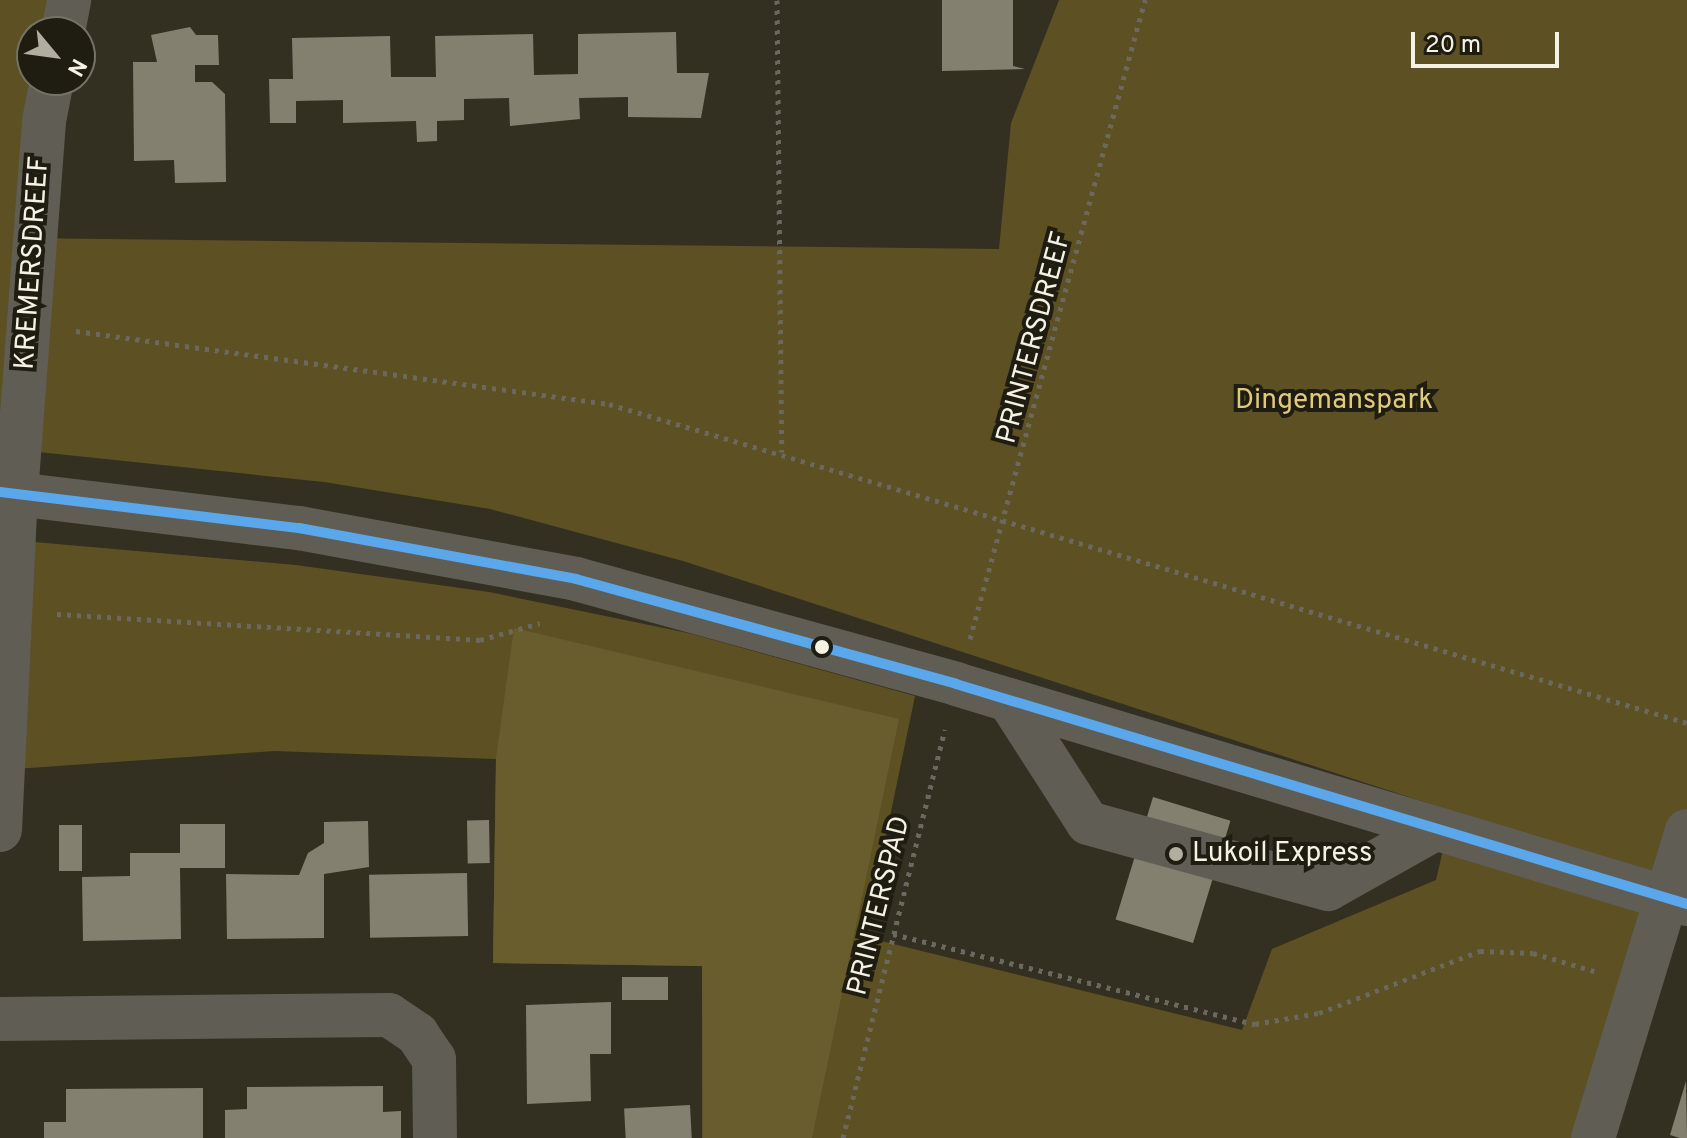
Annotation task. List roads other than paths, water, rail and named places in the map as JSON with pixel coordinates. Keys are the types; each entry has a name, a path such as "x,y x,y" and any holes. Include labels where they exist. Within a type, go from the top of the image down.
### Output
{"street":[{"name":"KREMERSDREEF","path":"0,830 11,611 8,493 50,96"},
{"path":"8,493 299,528 557,575 956,684 1677,901"},
{"path":"1009,700 1088,823 1328,889 1435,829"},
{"path":"1593,1138 1641,985 1677,901 1687,831"},
{"path":"0,1019 389,1015 417,1034 434,1059 435,1138"}],"place":[{"name":"Lukoil Express","path":"1176,854"}],"park label":[{"name":"Dingemanspark","path":"1334,401"}]}
